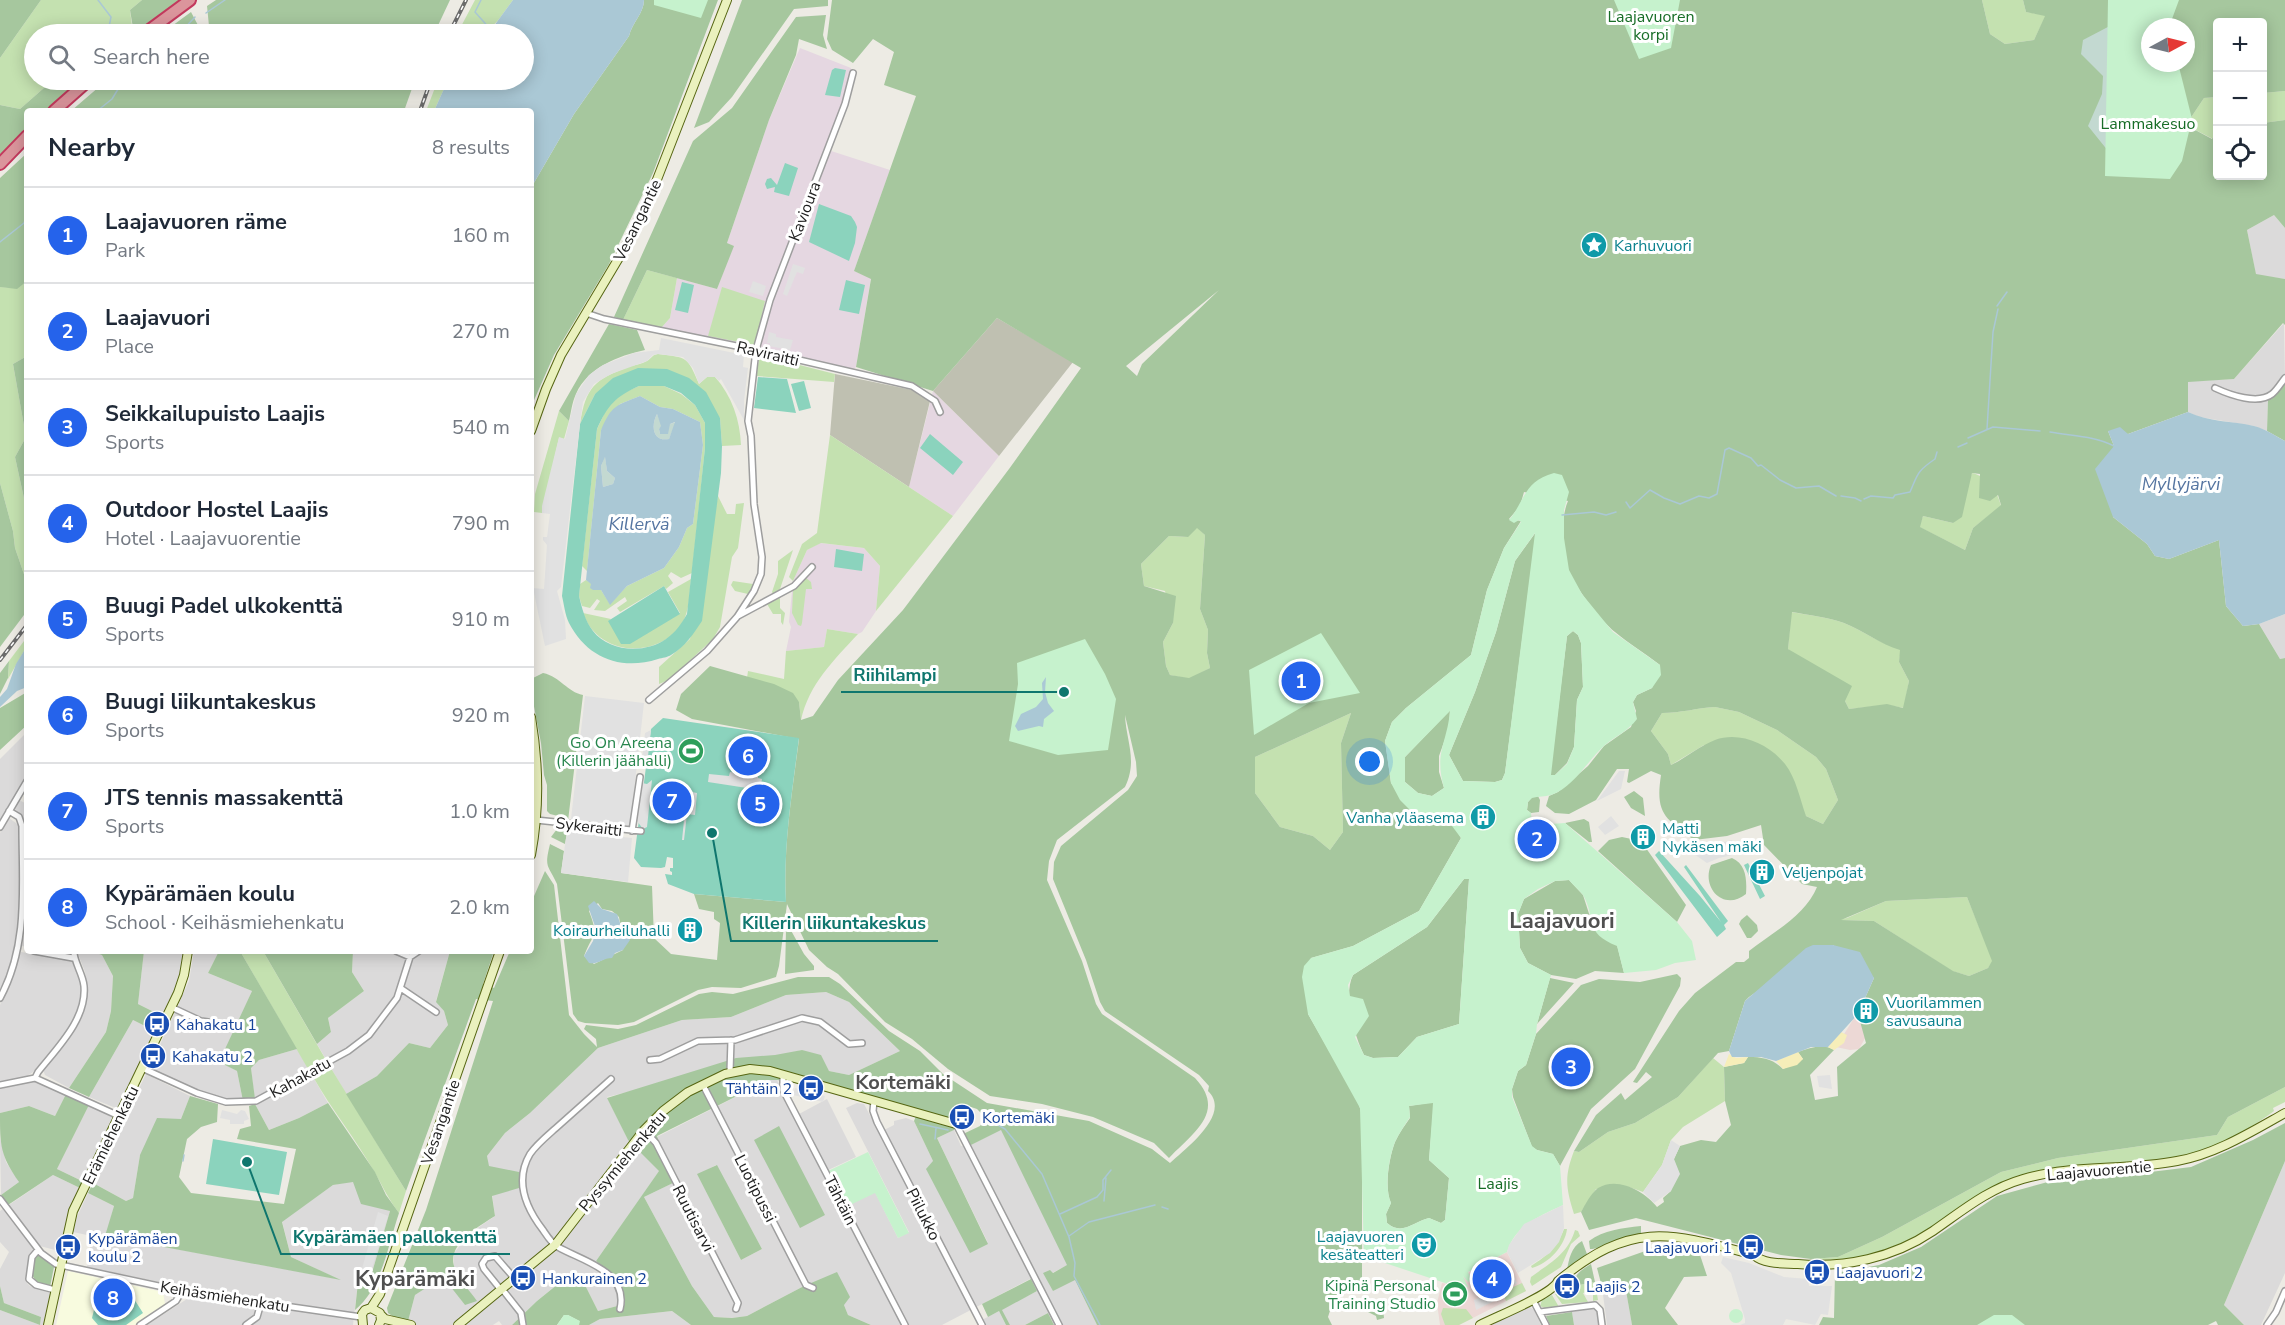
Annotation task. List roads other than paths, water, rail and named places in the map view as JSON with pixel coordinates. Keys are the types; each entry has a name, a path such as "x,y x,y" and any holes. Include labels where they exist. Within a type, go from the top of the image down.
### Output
{"highway":[{"path":"158,24 190,0"},
{"path":"57,108 78,90"},
{"path":"0,164 24,139"}],"street":[{"name":"Vesangantie","path":"534,423 561,355 623,251 649,200 727,0"},
{"name":"Kavioura","path":"737,617 754,591 760,574 762,557 754,504 751,436 748,421 756,350 767,307 845,104 853,73"},
{"name":"Raviraitti","path":"586,313 633,326 756,350 912,386 935,401 940,412"},
{"path":"2215,388 2234,397 2264,397 2270,395 2285,378"},
{"path":"649,700 707,651 737,617 794,586 812,567"},
{"path":"534,740 538,770 534,834"},
{"path":"632,831 640,777"},
{"path":"0,827 24,786"},
{"path":"0,999 19,948 23,922 22,826 19,817 9,811"},
{"name":"Sykeraitti","path":"536,820 641,831"},
{"path":"19,948 24,949"},
{"path":"35,1078 69,1032 83,1004 82,973 73,954"},
{"name":"Erämiehenkatu","path":"48,1325 73,1211 171,1007 182,982 187,954"},
{"path":"403,954 410,957 414,954"},
{"name":"Vesangantie","path":"379,1325 381,1294 499,954"},
{"name":"Kahakatu","path":"142,1068 197,1093 226,1102 256,1101 358,1044 379,1022 402,989 410,957"},
{"path":"402,989 436,1012"},
{"path":"171,1007 207,1022"},
{"path":"650,1060 660,1059 698,1041 731,1040 802,1018 820,1022 849,1044 862,1043"},
{"path":"730,1072 731,1040"},
{"name":"Pyssymiehenkatu","path":"458,1325 555,1245 644,1131 674,1102 703,1084 730,1072 759,1069 783,1074 957,1127 1059,1325"},
{"name":"Tähtäin","path":"783,1074 783,1090 905,1325"},
{"path":"0,1085 35,1078 119,1116"},
{"path":"611,1079 530,1154 525,1167 523,1188 528,1208 555,1245 602,1269 610,1276 621,1295 620,1309"},
{"name":"Luotipussi","path":"703,1084 806,1285 813,1288"},
{"name":"Piilukko","path":"874,1101 873,1111 877,1122 982,1325"},
{"name":"Laajavuorentie","path":"1480,1325 1558,1281 1586,1259 1624,1241 1675,1235 1770,1257 1780,1262 1827,1265 1865,1260 1888,1254 1931,1232 1980,1198 2012,1182 2046,1173 2154,1165 2191,1158 2236,1140 2285,1113"},
{"name":"Ruutisarvi","path":"644,1131 656,1143 738,1303 736,1309"},
{"path":"0,1199 38,1250 51,1262 60,1265"},
{"path":"38,1250 32,1257 29,1279 36,1285 55,1290"},
{"path":"514,1279 495,1257 486,1258 482,1264 521,1313 523,1325"},
{"name":"Keihäsmiehenkatu","path":"60,1265 182,1291 360,1320"},
{"name":"Laajavuorentie","path":"1508,1310 1513,1310 1556,1286 1558,1281"},
{"path":"140,1325 176,1301 182,1291"},
{"path":"2267,1325 2276,1312 2285,1291"},
{"name":"Vesangantie","path":"360,1320 381,1294"},
{"path":"1533,1299 1546,1325"},
{"path":"246,1325 256,1317 261,1303"},
{"path":"1540,1312 1595,1305 1600,1310 1602,1325"},
{"path":"371,1308 399,1323 411,1325"},
{"path":"387,1325 399,1323"}],"water":[{"path":"513,0 644,0 629,36 574,114 534,183 534,108 435,108 443,90 534,90 534,24 495,24"},
{"name":"Killervä","path":"640,396 660,407 673,409 700,422 703,445 693,524 687,528 679,547 664,568 627,586 610,605 601,590 590,588 591,584 586,580 601,430 615,407","holes":["657,414 661,426 660,434 668,434 670,424 675,422 669,439 659,438 654,432","605,457 607,471 615,478 613,484 603,487 601,466"]},
{"name":"Myllyjärvi","path":"2188,412 2212,420 2258,427 2285,441 2285,614 2259,624 2243,626 2226,606 2219,540 2169,559 2155,556 2147,544 2113,517 2095,469 2114,446 2108,431 2120,427 2128,434"},
{"path":"24,651 24,688 17,691 0,707 0,697 7,689 16,664"},
{"path":"1046,677 1045,692 1048,703 1054,711 1044,719 1043,727 1018,731 1015,726 1021,714 1036,707 1043,699 1042,683"},
{"path":"594,901 602,909 617,914 630,940 623,950 615,953 612,958 589,963 584,956 593,941 596,929 588,906"},
{"path":"1813,945 1833,945 1860,952 1874,978 1858,1014 1828,1047 1811,1047 1776,1061 1761,1057 1732,1057 1729,1051 1745,1001 1806,948"}],"waterway":[{"path":"98,0 111,17 110,24"},
{"path":"206,13 225,0"},
{"path":"481,0 475,12 486,24"},
{"path":"188,24 195,17"},
{"path":"101,108 112,99 118,90"},
{"path":"0,242 24,223"},
{"path":"1997,306 2007,292"},
{"path":"1987,429 1993,332 1998,309"},
{"path":"1968,438 1993,427 2040,431"},
{"path":"2050,432 2091,438 2114,446"},
{"path":"1958,447 1967,443"},
{"path":"1626,502 1630,508 1650,490 1680,504 1699,496 1709,498 1717,494 1725,450 1729,448 1751,458 1758,466 1761,465 1780,480 1796,488 1819,486 1836,496"},
{"path":"1864,499 1871,496 1893,498 1895,495 1910,492 1918,474 1935,459 1937,452"},
{"path":"1841,496 1861,501"},
{"path":"1562,515 1594,512 1606,515 1616,512"},
{"path":"993,1122 1005,1129 1042,1174 1069,1237 1075,1263 1074,1276 1100,1325"},
{"path":"920,1124 948,1130"},
{"path":"935,1139 936,1128"},
{"path":"183,1161 184,1155"},
{"path":"1060,1214 1097,1197 1103,1190 1103,1180 1111,1170"},
{"path":"1104,1201 1106,1178"},
{"path":"1069,1236 1089,1222 1155,1205"},
{"path":"1162,1207 1168,1209"}],"railway":[{"path":"454,24 466,0"},
{"path":"421,108 427,90"},
{"path":"0,660 24,629"}],"place":[{"name":"Karhuvuori","path":"1594,245"},
{"name":"Laajavuoren räme","path":"1301,681"},
{"name":"Riihilampi","path":"1064,692"},
{"name":"Go On Areena (Killerin jäähalli)","path":"691,751"},
{"name":"Buugi liikuntakeskus","path":"748,756"},
{"name":"JTS tennis massakenttä","path":"672,801"},
{"name":"Buugi Padel ulkokenttä","path":"760,804"},
{"name":"Vanha yläasema","path":"1483,817"},
{"name":"Killerin liikuntakeskus","path":"712,833"},
{"name":"Matti Nykäsen mäki","path":"1643,837"},
{"name":"Laajavuori","path":"1537,839"},
{"name":"Veljenpojat","path":"1762,872"},
{"name":"Koiraurheiluhalli","path":"690,930"},
{"name":"Vuorilammen savusauna","path":"1866,1011"},
{"name":"Kahakatu 1","path":"157,1024"},
{"name":"Kahakatu 2","path":"153,1056"},
{"name":"Seikkailupuisto Laajis","path":"1571,1067"},
{"name":"Tähtäin 2","path":"811,1088"},
{"name":"Kortemäki","path":"962,1117"},
{"name":"Kypärämäen pallokenttä","path":"247,1162"},
{"name":"Laajavuoren kesäteatteri","path":"1424,1245"},
{"name":"Kypärämäen koulu 2","path":"68,1247"},
{"name":"Laajavuori 1","path":"1751,1247"},
{"name":"Laajavuori 2","path":"1817,1272"},
{"name":"Hankurainen 2","path":"523,1278"},
{"name":"Outdoor Hostel Laajis","path":"1492,1279"},
{"name":"Laajis 2","path":"1567,1286"},
{"name":"Kipinä Personal Training Studio","path":"1455,1294"},
{"name":"Kypärämäen koulu","path":"113,1298"}],"district":[{"name":"Laajavuori","path":"1562,920"},
{"name":"Kortemäki","path":"903,1082"},
{"name":"Kypärämäki","path":"415,1278"}],"park label":[{"name":"Laajavuoren korpi","path":"1651,25"},
{"name":"Lammakesuo","path":"2148,123"},
{"name":"Laajis","path":"1498,1183"}]}
